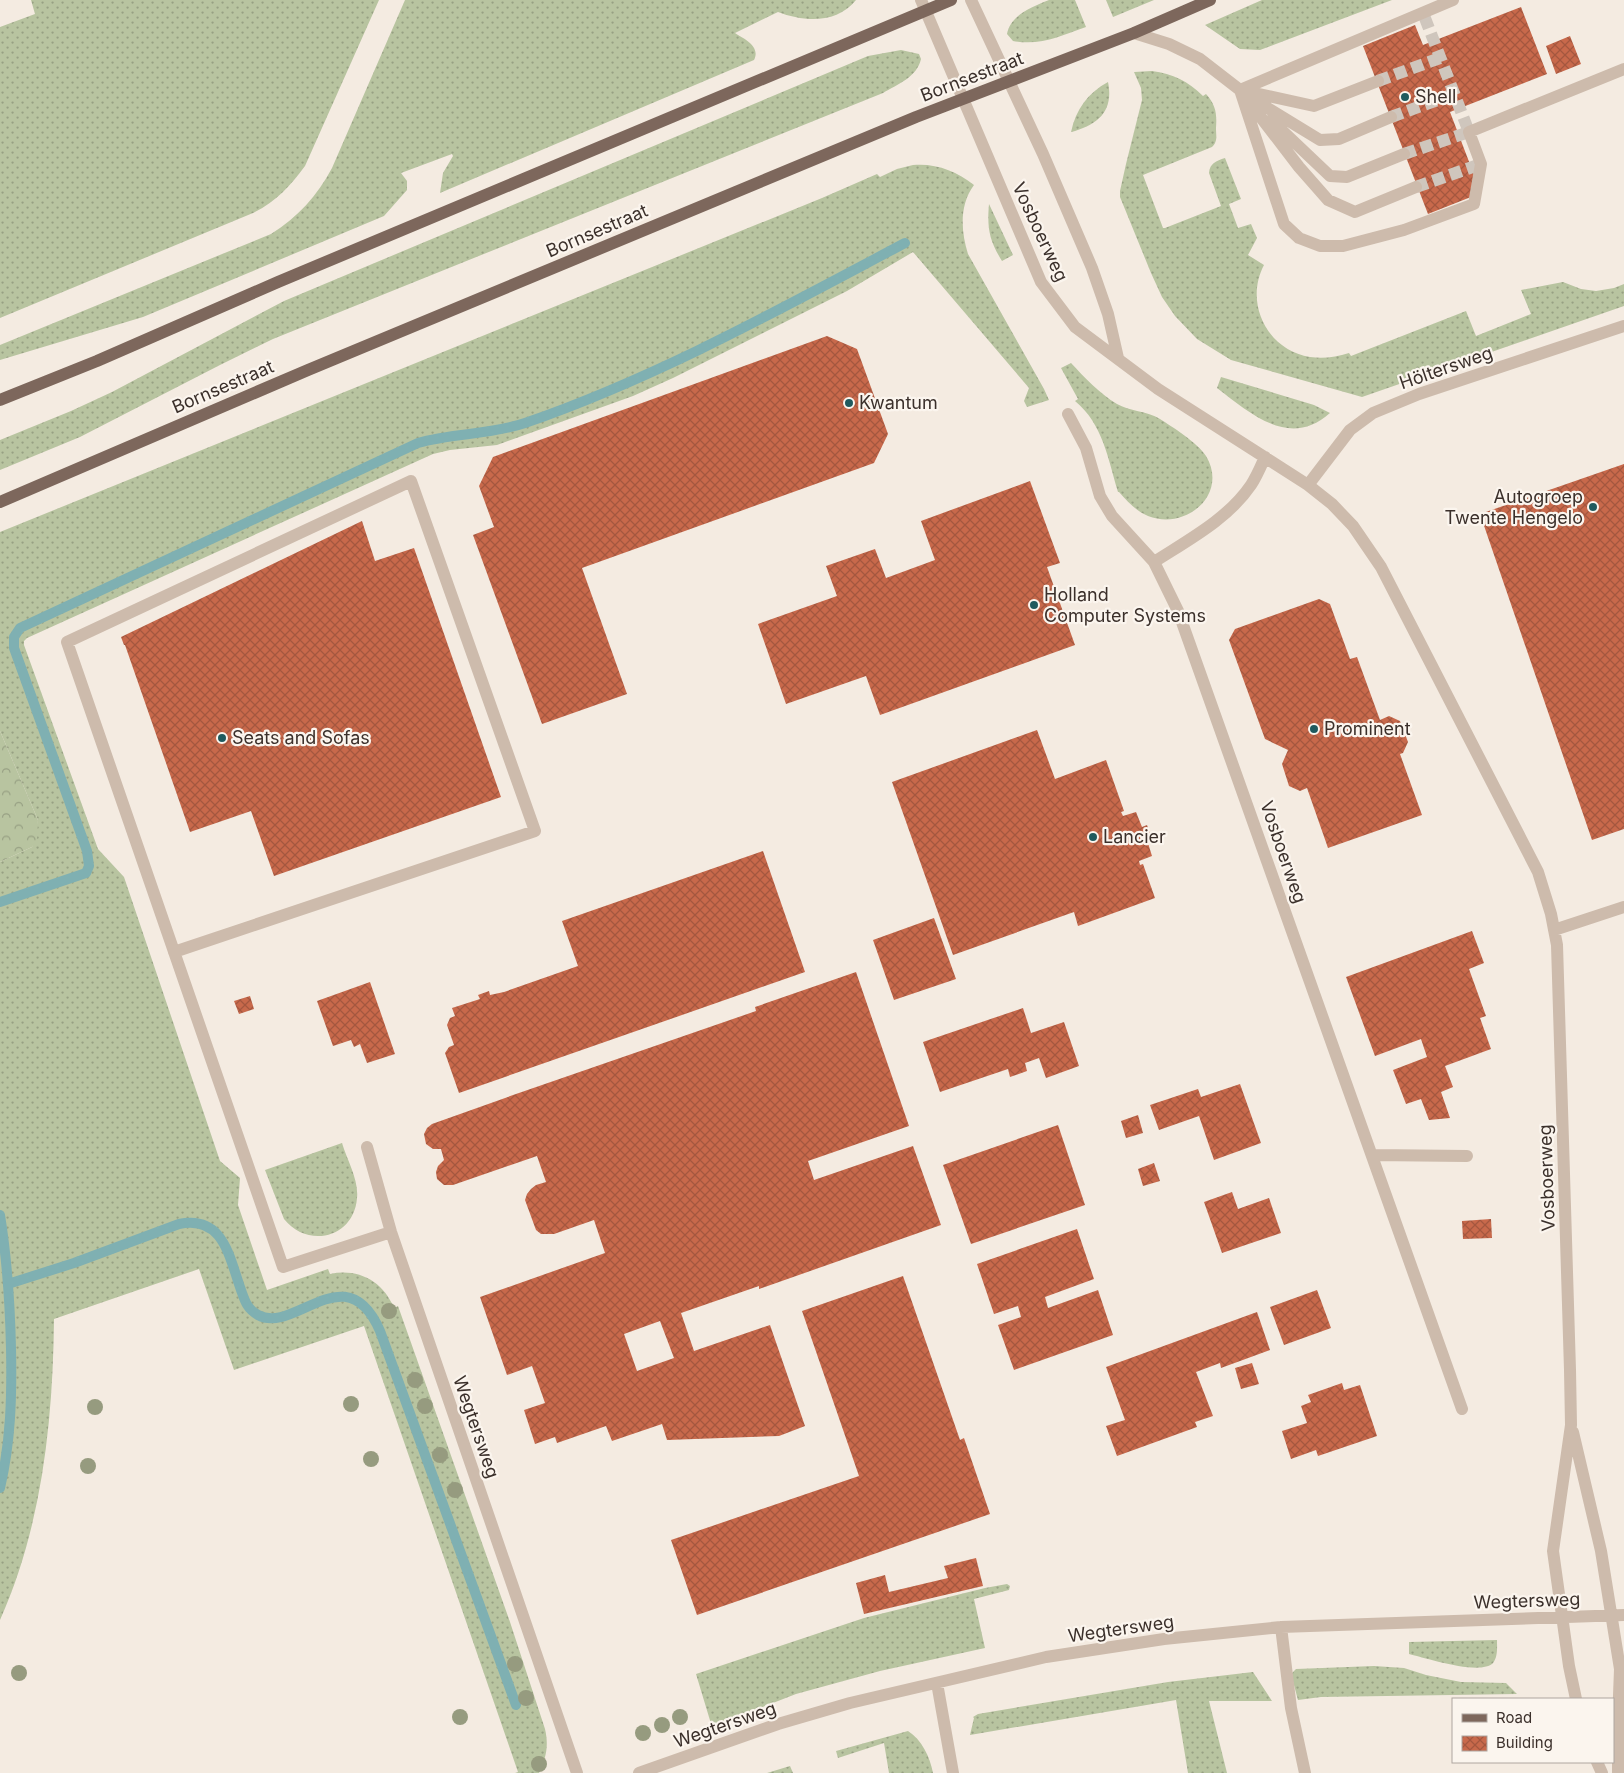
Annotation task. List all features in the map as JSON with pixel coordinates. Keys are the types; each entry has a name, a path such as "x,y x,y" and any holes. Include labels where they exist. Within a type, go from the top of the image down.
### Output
{"main road":[{"path":"0,400 97,361 923,5 952,0"},
{"name":"Bornsestraat","path":"0,502 308,370 963,99 1134,33 1210,0"}],"street":[{"name":"Vosboerweg","path":"971,0 1010,81 1092,268 1108,314 1118,358"},
{"path":"1240,90 1453,0"},
{"name":"Vosboerweg","path":"923,5 1041,282 1075,327 1158,390 1308,485 1332,504 1353,526 1380,568 1532,859 1542,883 1557,945 1571,1425 1554,1551 1576,1698"},
{"path":"1134,33 1169,44 1200,59 1240,90 1320,140 1339,139 1391,117"},
{"path":"1240,90 1284,224 1298,238 1320,246 1343,246 1404,230 1474,204 1481,164 1469,132 1624,69"},
{"path":"1240,90 1314,106 1378,81"},
{"path":"1240,90 1330,176 1347,176 1404,154"},
{"path":"1240,90 1299,167 1328,200 1355,212 1416,187"},
{"name":"Höltersweg","path":"1308,485 1350,430 1373,413 1419,394 1624,326"},
{"name":"Vosboerweg","path":"1068,414 1086,448 1100,496 1112,516 1154,562 1178,611 1462,1408"},
{"path":"1154,562 1200,533 1231,509 1251,485 1265,457"},
{"path":"174,952 535,831 411,481 67,642 174,952 283,1267 390,1232"},
{"path":"1554,930 1624,907"},
{"name":"Wegtersweg","path":"367,1147 390,1232 577,1773"},
{"path":"1372,1155 1467,1156"},
{"name":"Vosboerweg","path":"1571,1425 1618,1615 1620,1669 1618,1773"},
{"name":"Wegtersweg","path":"639,1773 778,1724 850,1703 1046,1658 1164,1639 1281,1627 1618,1615"},
{"path":"1281,1627 1291,1708 1305,1773"},
{"path":"938,1683 953,1773"}],"green space":[{"path":"31,0 379,0 305,166 276,198 253,213 0,318 0,27 35,14"},
{"path":"405,0 856,0 839,13 820,19 798,18 778,12 735,33 747,40 753,47 756,55 754,60 440,193 443,173 453,156 452,154 401,173 407,181 407,190 384,216 143,317 0,360 0,345 271,234 298,213 320,188 332,168"},
{"path":"1049,0 1075,0 1086,27 1042,41 1013,41 1007,34 1009,27 1018,16"},
{"path":"1106,0 1154,0 1113,17"},
{"path":"1262,0 1392,0 1260,50 1240,49 1205,25"},
{"path":"901,50 919,54 921,59 919,65 906,79 883,93 273,339 80,437 0,470 0,440 112,392 284,301 868,56"},
{"path":"1152,71 1173,76 1192,86 1203,96 1206,94 1214,106 1216,118 1216,138 1212,147 1143,175 1163,228 1221,206 1209,173 1214,163 1225,158 1241,199 1229,204 1238,228 1251,224 1257,238 1248,255 1264,265 1258,280 1257,294 1258,309 1263,323 1271,335 1295,353 1315,358 1339,356 1349,353 1351,356 1466,311 1476,336 1531,314 1521,290 1563,282 1581,289 1596,291 1624,284 1624,306 1362,397 1231,360 1197,339 1175,316 1162,297 1120,197 1142,100 1141,88 1134,72"},
{"path":"1108,82 1109,101 1102,115 1089,125 1071,132 1076,116 1084,103 1094,91"},
{"path":"913,165 930,165 945,169 974,185 966,201 963,219 964,237 968,254 1049,400 1027,407 1024,401 1029,388 913,252 847,291 633,396 497,445 450,450 433,454 24,641 98,849 124,877 220,1161 240,1178 238,1205 267,1290 328,1269 330,1274 350,1273 368,1279 383,1290 394,1308 398,1306 510,1622 545,1729 546,1752 539,1773 515,1773 518,1772 364,1326 234,1370 199,1269 54,1319 51,1396 42,1472 26,1548 0,1620 0,862 32,847 38,820 0,731 0,532 877,174 880,177 897,169"},
{"path":"989,204 1013,255 1002,261 994,247 990,234 988,220"},
{"path":"1071,363 1111,400 1122,406 1160,419 1184,435 1202,451 1212,470 1212,484 1208,496 1200,506 1189,514 1176,518 1162,519 1140,512 1118,492 1098,431 1092,420 1075,401 1078,399 1061,368"},
{"path":"1221,377 1314,405 1330,413 1315,423 1300,428 1286,428 1271,424 1243,408 1217,388"},
{"path":"0,731 38,820 37,839 32,847 0,862"},
{"path":"342,1143 356,1184 357,1198 354,1212 348,1222 339,1230 328,1235 305,1234 294,1228 284,1219 265,1170"},
{"path":"1007,1584 1010,1586 1009,1590 974,1599 985,1648 880,1671 796,1694 712,1727 696,1674 864,1618"},
{"path":"1497,1640 1496,1658 1493,1663 1486,1667 1477,1668 1452,1665 1409,1654 1409,1642"},
{"path":"1374,1666 1404,1668 1426,1675 1461,1682 1506,1683 1517,1694 1321,1697 1298,1700 1291,1674 1296,1669"},
{"path":"1253,1672 1272,1701 1209,1701 1227,1773 1188,1773 1176,1700 970,1735 973,1717 978,1714 1168,1682"},
{"path":"908,1731 925,1749 933,1773 889,1773 884,1743 838,1758 836,1751"},
{"path":"790,1766 793,1773 767,1773"}],"building":[{"path":"1521,7 1547,74 1450,112 1481,193 1428,214 1363,46 1415,25 1423,45"},
{"path":"1570,36 1581,64 1556,74 1546,46"},
{"path":"827,336 857,349 888,434 874,463 582,568 627,694 542,724 473,535 494,527 479,486 493,457"},
{"path":"1624,464 1624,829 1592,840 1480,514"},
{"path":"1030,481 1060,563 1047,567 1075,645 880,715 866,676 786,704 758,624 837,596 826,566 875,549 886,578 935,560 921,521"},
{"path":"362,521 375,561 414,548 501,797 274,876 251,811 190,832 121,637"},
{"path":"1319,599 1330,604 1350,659 1357,657 1380,720 1389,716 1400,721 1408,742 1403,753 1400,754 1422,815 1328,848 1307,788 1300,791 1289,786 1282,764 1288,750 1265,739 1229,640 1235,629"},
{"path":"1037,730 1055,779 1106,760 1124,811 1121,812 1123,816 1136,812 1142,827 1147,825 1152,839 1147,840 1152,856 1139,861 1140,865 1143,864 1155,898 1078,926 1074,912 953,955 892,782"},
{"path":"763,851 805,972 459,1093 445,1053 449,1047 454,1045 447,1025 450,1018 455,1016 452,1008 480,999 478,995 489,991 490,995 504,992 578,966 562,921"},
{"path":"934,918 956,979 894,1000 873,940"},
{"path":"1472,931 1484,963 1469,969 1486,1016 1480,1018 1491,1049 1445,1066 1453,1087 1441,1092 1450,1118 1429,1120 1421,1099 1406,1104 1393,1070 1427,1057 1421,1039 1375,1056 1346,977"},
{"path":"856,972 909,1126 808,1161 814,1180 913,1146 941,1225 759,1289 759,1286 681,1313 694,1351 770,1325 805,1426 779,1436 667,1440 662,1424 612,1441 606,1426 557,1443 555,1437 535,1444 524,1410 545,1403 532,1366 507,1375 480,1297 605,1253 594,1220 554,1234 541,1234 536,1230 525,1200 531,1189 536,1185 546,1182 537,1156 453,1185 444,1185 437,1179 436,1172 438,1166 444,1160 441,1149 433,1149 426,1144 424,1134 427,1128 432,1124 516,1094 756,1011 755,1007","holes":["660,1321 674,1358 637,1371 624,1334"]},
{"path":"370,982 395,1054 367,1063 360,1044 354,1047 351,1040 333,1046 317,1001"},
{"path":"250,996 254,1009 239,1014 234,1001"},
{"path":"1023,1008 1031,1033 1064,1022 1079,1066 1046,1078 1039,1058 1025,1063 1027,1071 1010,1077 1008,1069 940,1092 923,1042"},
{"path":"1240,1084 1261,1143 1214,1160 1199,1116 1159,1130 1150,1105 1198,1089 1201,1097"},
{"path":"1138,1115 1143,1133 1126,1138 1121,1121"},
{"path":"1058,1125 1085,1205 971,1244 943,1165"},
{"path":"1154,1163 1160,1181 1143,1186 1138,1169"},
{"path":"1232,1192 1238,1209 1269,1198 1281,1233 1222,1253 1204,1202"},
{"path":"1491,1219 1492,1238 1463,1239 1462,1221"},
{"path":"1077,1229 1094,1279 1045,1297 1048,1308 1098,1290 1113,1335 1014,1370 998,1325 1021,1317 1018,1306 994,1314 977,1264"},
{"path":"903,1276 960,1440 964,1438 990,1514 697,1615 671,1540 859,1476 802,1311"},
{"path":"1317,1290 1331,1328 1284,1345 1270,1307"},
{"path":"1257,1312 1270,1350 1221,1368 1220,1363 1196,1372 1213,1416 1195,1422 1197,1427 1117,1456 1106,1426 1125,1420 1106,1367"},
{"path":"1252,1363 1259,1384 1241,1389 1235,1368"},
{"path":"1342,1383 1344,1390 1360,1385 1377,1436 1318,1456 1316,1450 1291,1459 1282,1431 1307,1423 1301,1406 1311,1402 1308,1395"},
{"path":"976,1558 983,1586 864,1614 856,1583 885,1575 889,1592 948,1578 944,1566"}],"waterway":[{"path":"0,902 86,873 89,866 87,851 14,648 14,637 20,628 418,443 512,427 623,385 719,340 905,243"},
{"path":"0,1215 8,1281 11,1366 9,1435 0,1488"},
{"path":"8,1284 74,1263 179,1224 194,1223 206,1226 215,1232 222,1241 228,1252 245,1301 251,1310 258,1315 272,1318 288,1315 320,1301 336,1297 352,1298 367,1309 380,1331 516,1705"}],"tunnel":[{"path":"1404,154 1469,132 1423,13"},
{"path":"1378,81 1440,58"},
{"path":"1391,117 1454,94"},
{"path":"1416,187 1481,164"}],"place":[{"name":"Shell","path":"1405,97"},
{"name":"Kwantum","path":"849,403"},
{"name":"Autogroep Twente Hengelo","path":"1593,507"},
{"name":"Holland Computer Systems","path":"1034,605"},
{"name":"Prominent","path":"1314,729"},
{"name":"Seats and Sofas","path":"222,738"},
{"name":"Lancier","path":"1093,837"}]}
